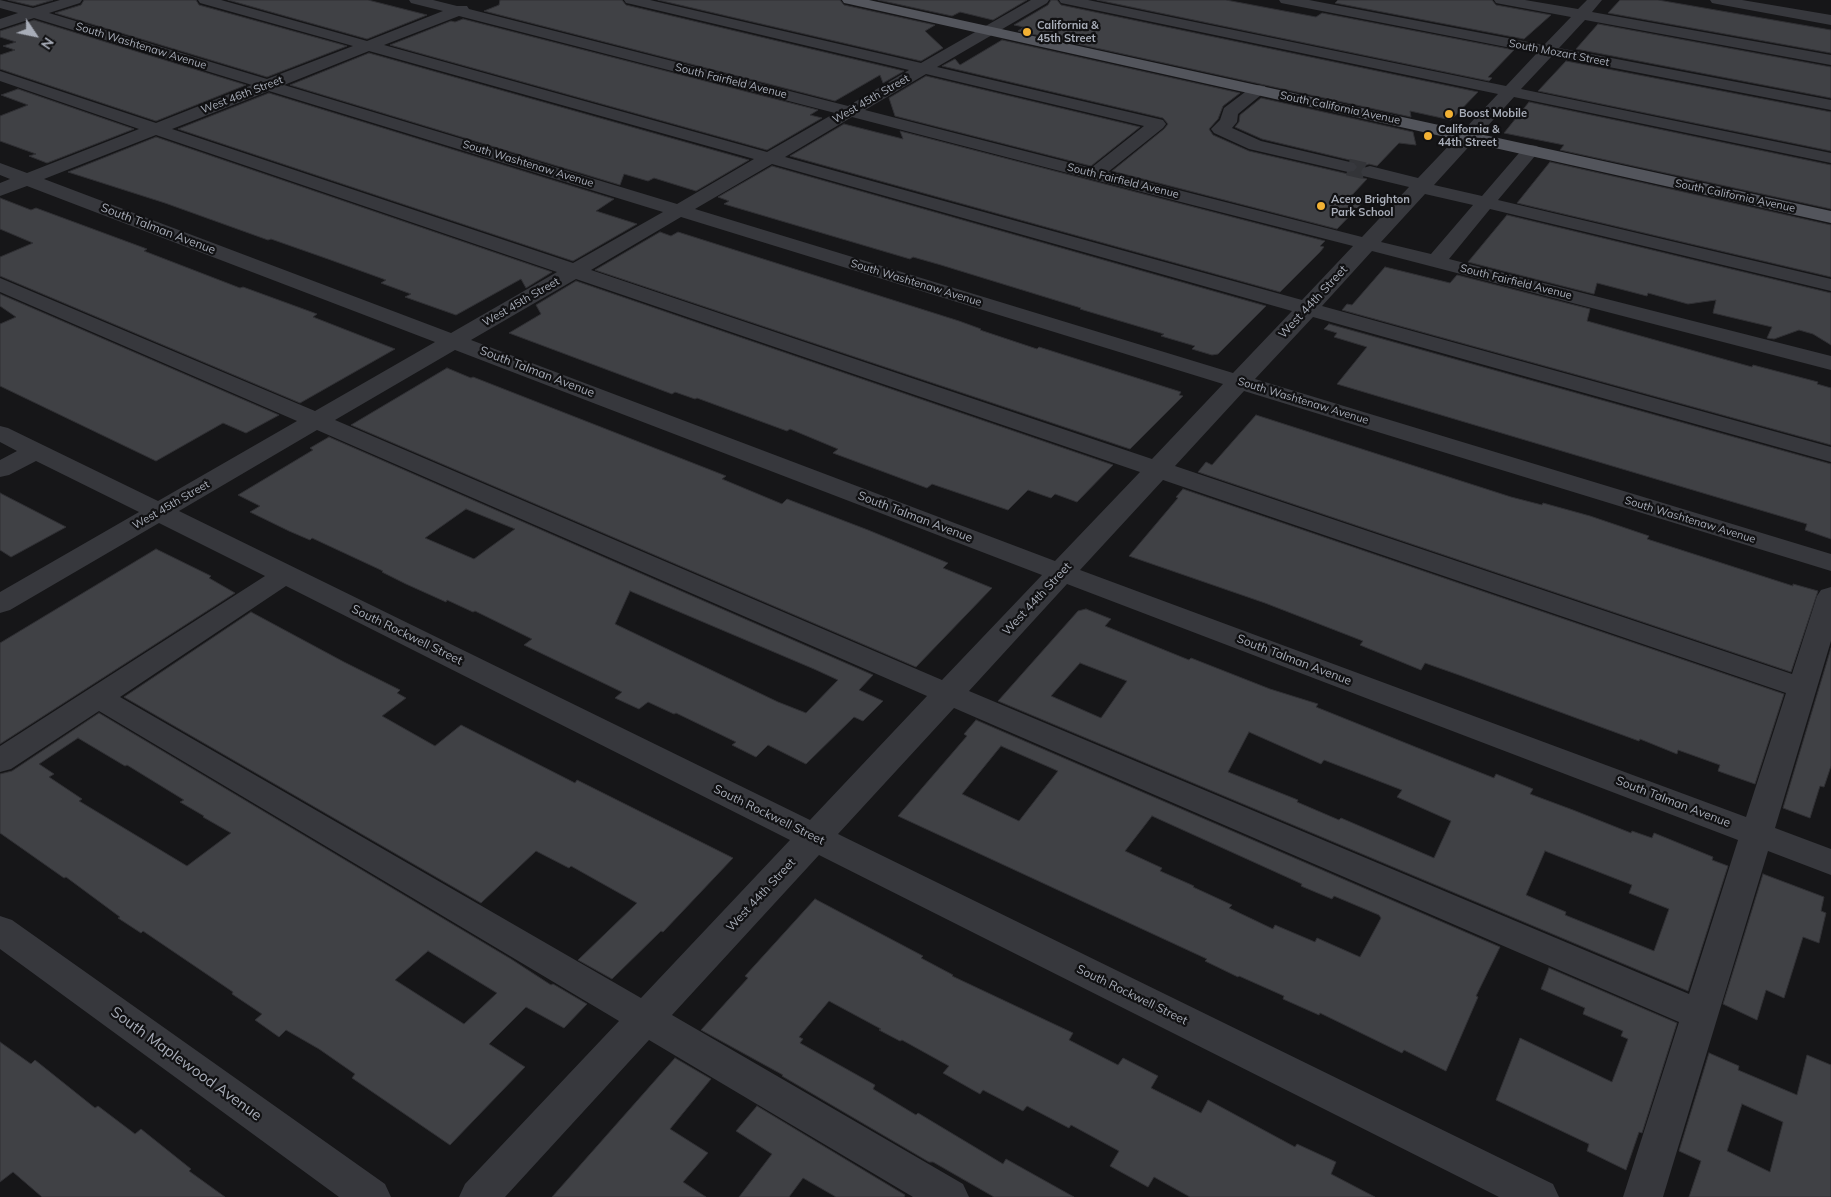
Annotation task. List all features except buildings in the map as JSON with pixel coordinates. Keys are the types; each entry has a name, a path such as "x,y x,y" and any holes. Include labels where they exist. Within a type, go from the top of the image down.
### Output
{"main road":[{"name":"South California Avenue","path":"849,0 1831,217"}],"street":[{"path":"0,24 75,0"},
{"path":"204,0 1831,455"},
{"name":"South Fairfield Avenue","path":"416,0 1831,363"},
{"name":"West 46th Street","path":"0,190 484,0"},
{"path":"631,0 1157,124 1094,174"},
{"name":"West 45th Street","path":"0,604 1042,0"},
{"path":"1066,0 1831,158"},
{"name":"South Mozart Street","path":"1286,0 1831,105"},
{"path":"1501,0 1588,7 1831,60"},
{"path":"1717,0 1831,20"},
{"name":"South Washtenaw Avenue","path":"0,3 1831,563"},
{"name":"West 44th Street","path":"479,1197 1588,7"},
{"path":"0,76 1802,688"},
{"path":"1259,90 1230,112 1228,122 1220,129 1223,132 1255,145 1348,167"},
{"path":"1436,261 1530,150"},
{"name":"South Talman Avenue","path":"0,169 1061,573 1831,862"},
{"path":"1370,172 1486,203 1831,285"},
{"path":"0,284 948,694 1700,1015"},
{"name":"South Rockwell Street","path":"0,433 1539,1197"},
{"path":"0,470 36,451"},
{"path":"0,761 286,575"},
{"path":"1643,1197 1831,596"},
{"path":"98,697 949,1197"},
{"name":"South Maplewood Avenue","path":"0,930 371,1197"}],"tunnel":[{"path":"1348,167 1370,172"}],"place":[{"name":"California & 45th Street","path":"1027,32"},
{"name":"Boost Mobile","path":"1449,114"},
{"name":"California & 44th Street","path":"1428,136"},
{"name":"Acero Brighton Park School","path":"1321,206"}]}
